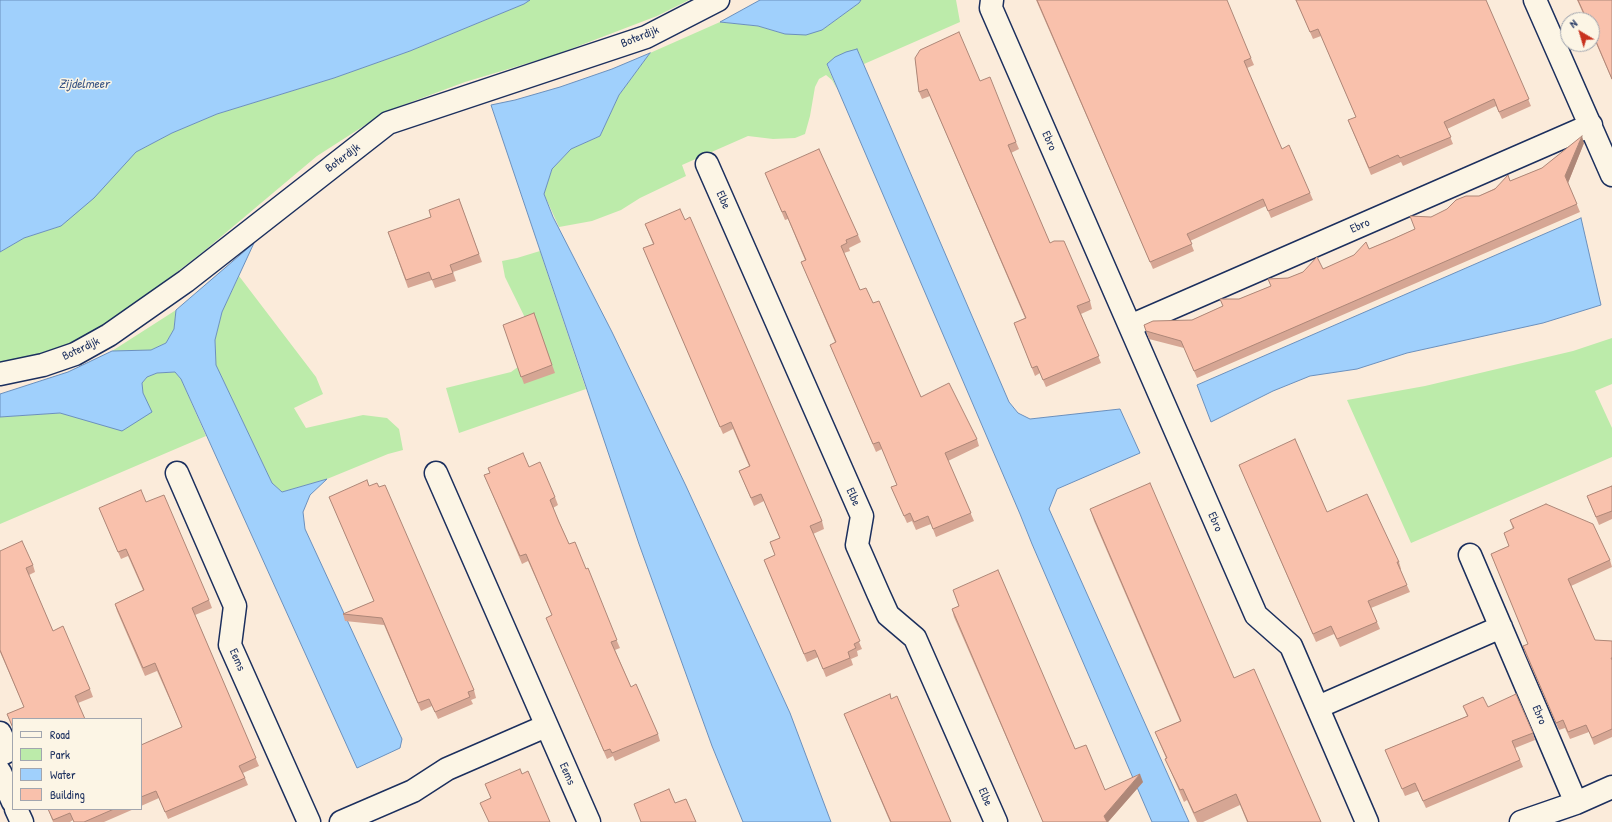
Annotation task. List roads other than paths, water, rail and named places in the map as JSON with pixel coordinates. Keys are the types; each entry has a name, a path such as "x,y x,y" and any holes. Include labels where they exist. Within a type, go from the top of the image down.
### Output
{"street":[{"name":"Boterdijk","path":"0,374 43,365 75,354 109,335 186,281 388,123 646,37 718,0"},
{"name":"Ebro","path":"992,0 991,8 1256,615 1291,646 1367,822"},
{"path":"1536,0 1612,175"},
{"name":"Ebro","path":"1130,326 1591,125"},
{"name":"Elbe","path":"707,164 862,516 857,545 878,593 888,615 915,638 996,822"},
{"name":"Eems","path":"177,473 235,606 230,644 309,822"},
{"name":"Eems","path":"436,473 588,822"},
{"name":"Ebro","path":"1470,555 1501,627 1572,810"},
{"path":"1318,707 1501,627"},
{"path":"341,822 412,791 447,769 546,726"},
{"path":"0,733 8,751 0,755"},
{"path":"0,772 12,800"},
{"path":"1520,822 1572,810 1612,787"},
{"path":"16,810 22,822"}],"water":[{"name":"Zijdelmeer","path":"0,0 530,0 524,4 410,51 334,78 217,114 172,133 136,152 94,198 61,226 24,238 0,252"},
{"path":"760,0 861,0 822,30 806,35 785,34 758,26 720,22"},
{"path":"857,49 1009,402 1018,413 1030,419 1120,409 1140,453 1057,489 1049,509 1189,822 1152,822 1032,544 827,64 835,57"},
{"path":"650,53 619,95 600,136 571,149 552,169 544,194 553,217 612,332 686,486 790,713 831,822 743,822 712,746 639,544 491,105 515,100 560,87 612,69"},
{"path":"1581,218 1601,305 1543,323 1407,353 1357,369 1310,376 1273,391 1211,422 1197,385"},
{"path":"254,243 222,312 215,340 216,365 272,483 282,492 327,479 310,495 303,512 305,529 402,739 400,748 357,768 181,379 175,372 157,373 147,377 142,383 143,393 152,412 122,431 60,413 0,417 0,394 68,372 112,351 151,350 166,343 174,329 176,310"}]}
